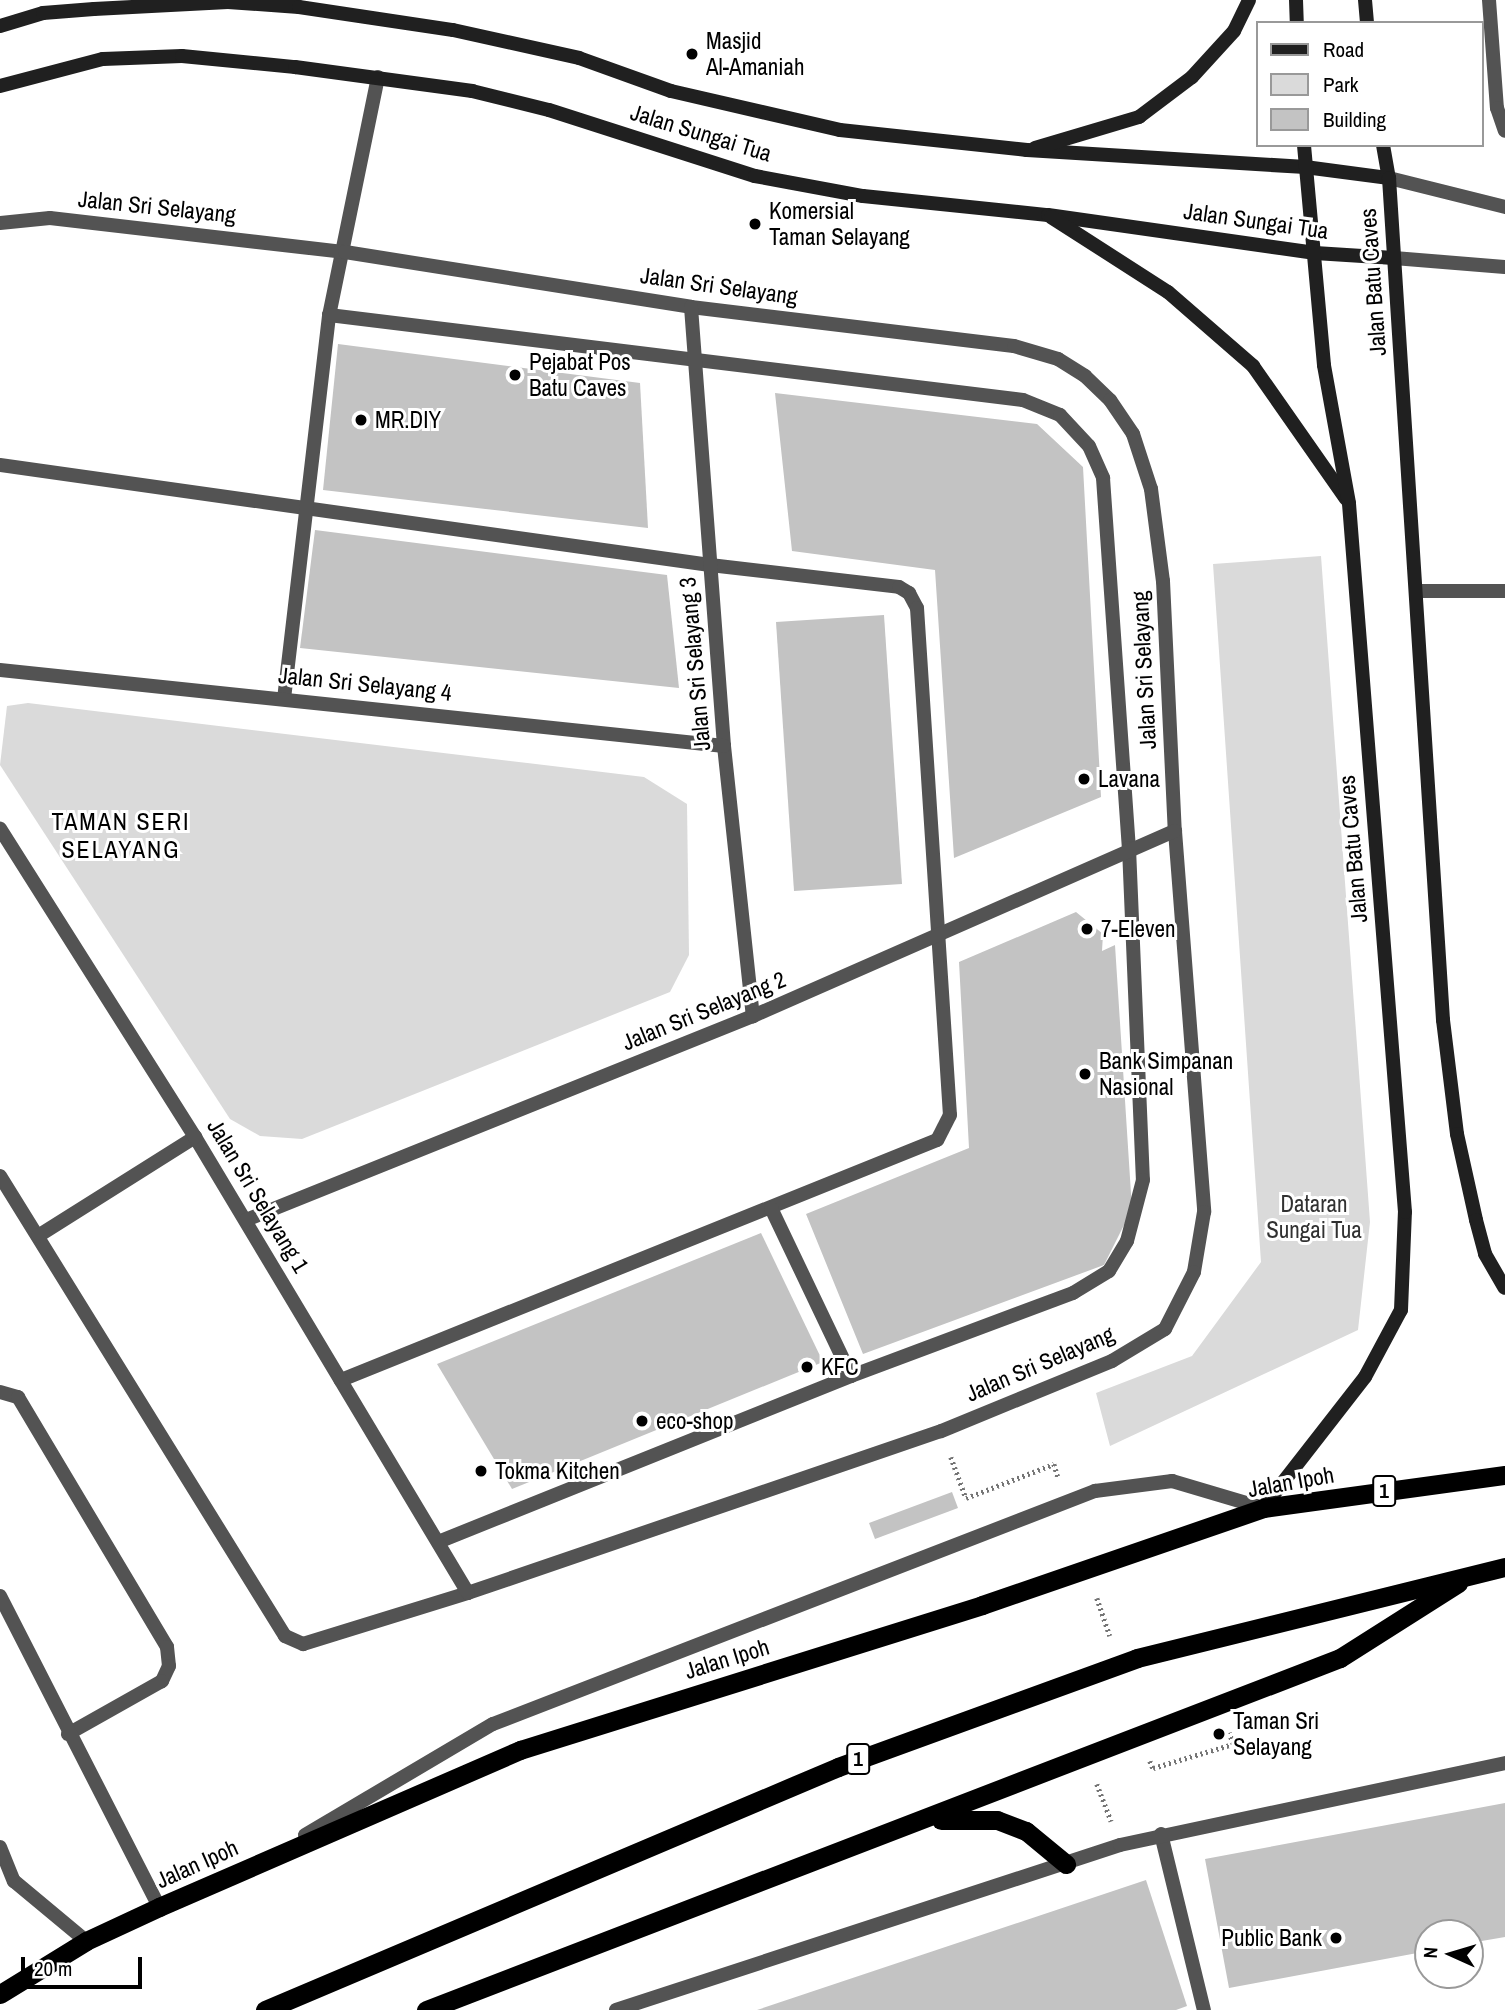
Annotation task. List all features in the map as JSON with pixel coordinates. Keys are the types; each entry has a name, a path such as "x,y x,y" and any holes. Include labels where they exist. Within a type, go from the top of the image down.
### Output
{"highway":[{"name":"Jalan Ipoh","path":"0,1994 86,1941 520,1750 982,1605 1263,1508 1505,1475"},
{"name":"1","path":"265,2010 903,1743 1137,1658 1505,1567"},
{"path":"426,2010 1340,1658 1474,1573"},
{"path":"914,1823 997,1820 1026,1830 1066,1864"}],"main road":[{"path":"1027,150 1139,117 1192,76 1234,31 1249,0"},
{"path":"1296,0 1297,21"},
{"path":"1365,0 1367,21"},
{"name":"Jalan Sungai Tua","path":"0,26 43,13 94,4 299,4 453,30 579,58 671,91 839,130 1027,150 1305,167 1389,178"},
{"name":"Jalan Sungai Tua","path":"0,86 103,58 182,56 378,77 472,91 549,110 755,176 863,196 1048,215 1315,253 1394,258"},
{"name":"Jalan Batu Caves","path":"1263,1508 1365,1377 1401,1310 1405,1212 1349,503 1324,365 1304,147"},
{"name":"Jalan Batu Caves","path":"1382,147 1389,178 1443,1020 1452,1096 1485,1254 1505,1288"},
{"path":"1048,215 1115,262 1168,292 1253,366 1349,503"}],"street":[{"path":"1489,0 1497,108 1505,131"},
{"path":"284,699 329,315 345,252 378,77"},
{"path":"1389,178 1505,207"},
{"name":"Jalan Sri Selayang","path":"0,223 50,218 345,252 691,307 1014,346 1058,359 1085,376 1110,400 1133,434 1151,488 1163,581 1175,831 1204,1212 1194,1272 1165,1329 1112,1362 941,1431 468,1592 303,1644 285,1636 0,1176"},
{"path":"1394,258 1505,267"},
{"name":"Jalan Sri Selayang 3","path":"691,307 724,746 753,1016"},
{"name":"Jalan Sri Selayang","path":"329,315 694,362 1023,400 1060,415 1089,446 1103,478 1129,848 1143,1180 1128,1241 1109,1271 1073,1293 851,1376 439,1542"},
{"path":"0,465 710,565 898,587 909,593 917,607 941,936 950,1115 937,1140 341,1380"},
{"path":"1417,591 1505,592"},
{"name":"Jalan Sri Selayang 4","path":"0,670 724,746"},
{"name":"Jalan Sri Selayang 1","path":"0,828 246,1220 468,1592"},
{"name":"Jalan Sri Selayang 2","path":"246,1220 753,1016 941,936 1129,848 1175,831"},
{"path":"38,1236 195,1137"},
{"path":"771,1208 851,1376"},
{"path":"0,1392 18,1397 167,1647 169,1666 162,1681 68,1734"},
{"path":"256,1865 493,1724 1094,1491 1172,1481 1263,1508"},
{"path":"0,1596 68,1734 159,1907"},
{"path":"616,2010 1161,1834 1505,1763"},
{"path":"1161,1834 1204,2010"},
{"path":"0,1847 14,1881 86,1941"}],"path":[{"path":"941,1431 966,1498 1054,1464 1063,1490"},
{"path":"1097,1596 1114,1649"},
{"path":"1148,1755 1153,1768 1233,1744"}],"green space":[{"name":"Dataran Sungai Tua","path":"1321,556 1370,1222 1358,1330 1110,1446 1096,1393 1192,1356 1261,1262 1213,564"},
{"path":"28,703 644,777 687,804 689,955 670,992 302,1139 260,1136 230,1119 0,765 7,706"}],"building":[{"path":"338,344 640,383 648,528 323,490"},
{"path":"775,393 1037,424 1083,467 1101,797 954,858 935,570 792,551"},
{"path":"315,530 667,575 679,688 300,648"},
{"path":"884,615 902,884 794,891 776,622"},
{"path":"1076,912 1103,934 1102,951 1115,945 1132,1209 1104,1265 863,1354 806,1214 969,1148 959,962"},
{"path":"761,1233 823,1362 512,1489 437,1364"},
{"path":"952,1492 958,1508 875,1539 869,1523"},
{"path":"1505,1803 1505,1937 1484,1941 1484,1919 1414,1919 1414,1954 1229,1988 1205,1859"},
{"path":"1146,1880 1187,2006 1176,2010 757,2010"}],"place":[{"name":"Masjid Al-Amaniah","path":"692,54"},
{"name":"Komersial Taman Selayang","path":"755,224"},
{"name":"Pejabat Pos Batu Caves","path":"515,375"},
{"name":"MR.DIY","path":"361,420"},
{"name":"Lavana","path":"1084,779"},
{"name":"7-Eleven","path":"1087,929"},
{"name":"Bank Simpanan Nasional","path":"1085,1074"},
{"name":"KFC","path":"807,1367"},
{"name":"eco-shop","path":"642,1421"},
{"name":"Tokma Kitchen","path":"481,1471"},
{"name":"Taman Sri Selayang","path":"1219,1734"},
{"name":"Public Bank","path":"1336,1938"}],"district":[{"name":"TAMAN SERI SELAYANG","path":"121,836"}]}
